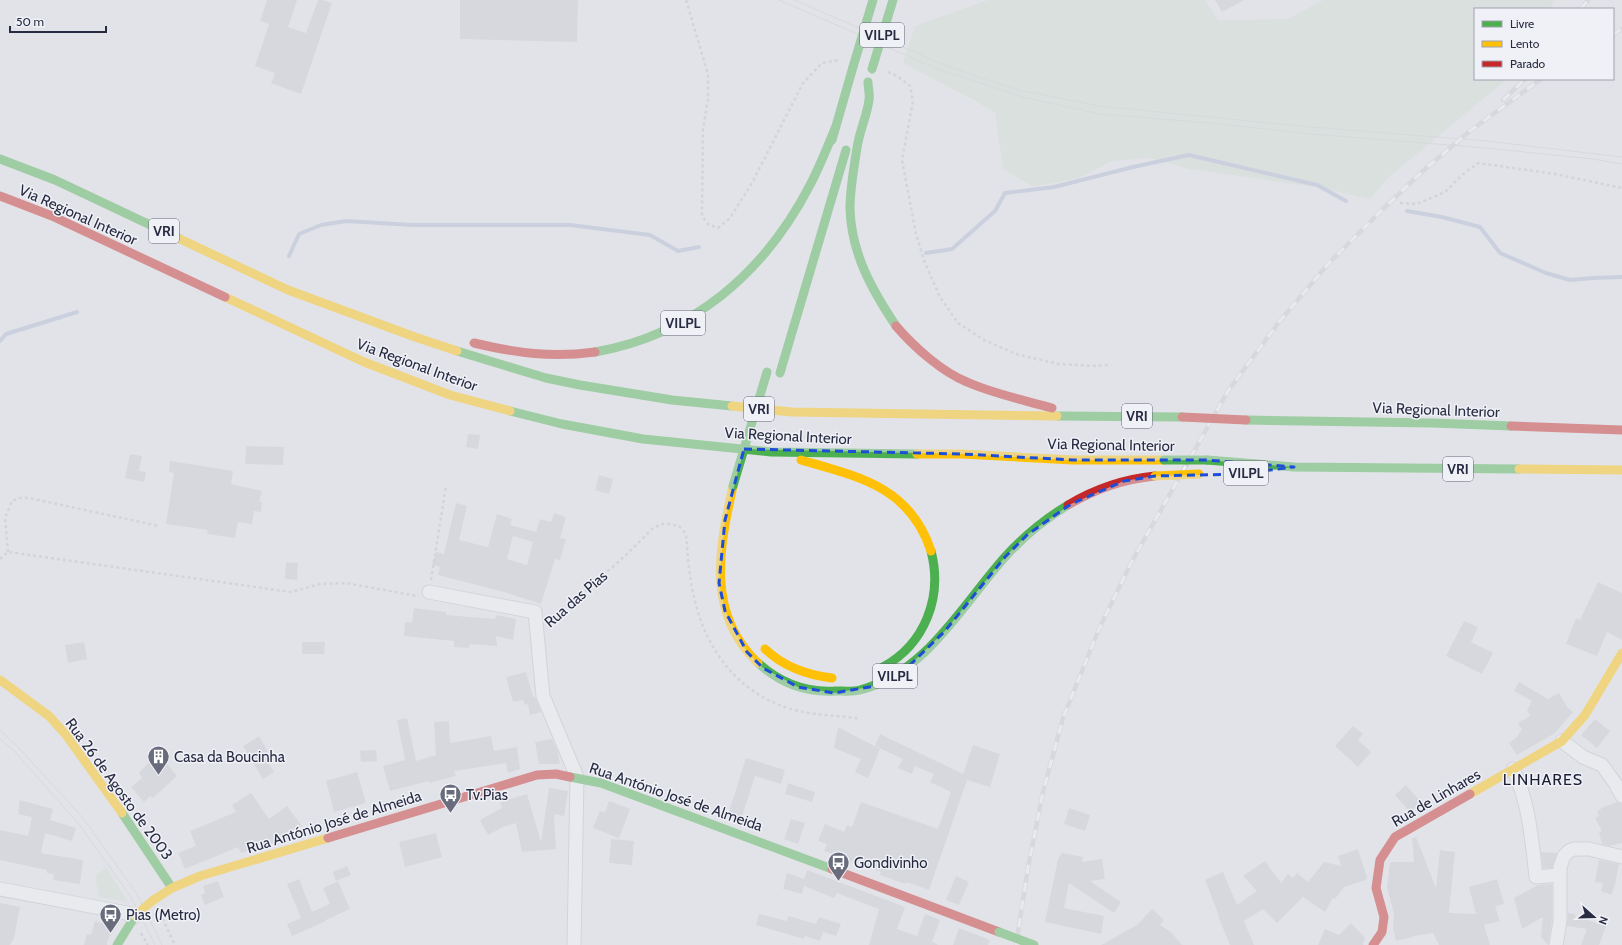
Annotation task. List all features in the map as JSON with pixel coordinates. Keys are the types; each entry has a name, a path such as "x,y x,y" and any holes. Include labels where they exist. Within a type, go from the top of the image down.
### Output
{"main road":[{"name":"VILPL","path":"821,182 873,0"},
{"name":"VILPL","path":"779,377 830,200 893,0"},
{"name":"VILPL","path":"868,82 869,100 857,146 850,208 859,257 867,279 887,315 913,344 929,358 947,372 966,382 987,390 1047,407 1092,416"},
{"name":"VILPL","path":"434,343 460,341 536,355 574,354 594,352 629,345 648,339 686,322 704,311 736,286 770,249 801,201 836,126"},
{"name":"Via Regional Interior","path":"0,159 56,180 288,290 347,313 434,343 546,378 610,390 672,400 738,408 800,413 1182,417 1246,420 1432,423 1622,430"},
{"name":"Via Regional Interior","path":"0,196 52,216 364,362 450,395 562,424 643,439 771,452 962,454 1073,460 1207,460 1294,467 1622,470"},
{"name":"VILPL","path":"768,368 733,486 725,520 720,553 720,575 725,611 733,631 747,652 763,668 782,681 809,690 834,693 850,692 875,686 894,677 911,664 945,631 1005,557 1027,535 1050,517 1071,504 1095,492 1124,481 1155,476 1202,474"},
{"path":"767,418 771,403"},
{"path":"756,456 760,441"},
{"name":"VILPL","path":"771,452 840,471 874,485 899,500 913,515 926,533 932,552 936,576 934,599 929,617 916,637 901,654 886,665 874,671"},
{"name":"VILPL","path":"1248,473 1294,467"},
{"path":"758,642 771,656 787,666 818,677 842,678"},
{"name":"Rua de Linhares","path":"1373,945 1382,932 1384,917 1376,888 1380,860 1395,837 1562,741 1585,715 1622,653"},
{"name":"Rua 26 de Agosto de 2003","path":"0,680 49,716 66,734 124,816 172,888"},
{"name":"Rua António José de Almeida","path":"117,945 134,917 152,901 172,888 200,876 536,775 556,774 601,783 895,891 1034,945"}],"street":[{"path":"429,592 535,612 537,632"},
{"name":"Rua das Pias","path":"537,632 543,696 577,777 574,945"},
{"path":"1562,741 1583,757 1602,765 1615,782 1622,796"},
{"path":"1513,769 1519,780 1529,827 1536,877 1560,875"},
{"path":"1556,945 1560,921 1560,867 1564,856 1569,851 1574,849 1622,856"},
{"path":"0,889 127,913 134,917"}],"path":[{"path":"1400,203 1417,204 1444,192 1462,175 1478,163 1555,174 1622,188"},
{"path":"0,559 8,552 291,592 320,584 346,583 421,596 429,592 446,486"},
{"path":"8,552 5,518 12,501 19,498 29,498 159,526"},
{"name":"Rua das Pias","path":"537,632 571,604 652,529 661,524 679,526"},
{"path":"162,918 175,945"},
{"path":"142,935 148,945"}],"highlighted area":[{"path":"744,449 962,454 1073,460 1207,460 1294,467 1240,474 1155,476 1124,481 1071,504 1027,535 1005,557 945,631 911,664 875,686 834,693 798,687 763,668 747,652 725,611 719,583 725,520"}],"shaded area":[{"path":"988,0 1205,0 1218,20 1288,19 1323,0 1556,0 1550,8 1474,8 1474,80 1506,80 1389,177 1370,199 1317,187 1189,169 1150,158 1112,161 1078,178 1033,187 1003,169 995,113 903,63 915,26"},
{"path":"106,867 128,902 99,897 95,877"}],"building":[{"path":"267,0 297,0 288,27 306,33 318,0 332,3 301,94 271,83 275,73 255,66 269,24 260,21"},
{"path":"460,0 578,0 577,42 460,39"},
{"path":"1215,0 1244,0 1222,12"},
{"path":"468,434 480,435 478,449 466,447"},
{"path":"246,446 284,447 283,465 245,464"},
{"path":"130,454 142,456 139,471 146,472 144,482 125,478"},
{"path":"170,461 233,471 231,484 262,491 259,502 262,502 261,512 254,511 252,524 238,522 235,538 207,534 208,530 166,524 174,473 169,472"},
{"path":"599,475 613,479 609,494 595,490"},
{"path":"456,503 467,506 459,540 488,547 497,514 512,519 510,525 536,532 540,519 551,522 554,513 566,517 560,538 566,539 560,560 555,559 541,604 504,592 438,575 440,567 432,565 436,552 444,554","holes":["513,536 533,542 527,565 507,559"]},
{"path":"286,562 298,563 297,580 285,579"},
{"path":"1598,582 1622,593 1622,640 1607,632 1597,656 1566,644 1576,618 1580,620"},
{"path":"414,608 446,612 446,615 495,619 496,615 516,619 513,640 496,636 497,646 470,644 469,648 454,647 454,641 404,636 405,622 412,623"},
{"path":"1464,621 1478,627 1471,642 1493,653 1482,674 1446,656"},
{"path":"84,642 87,659 68,663 65,645"},
{"path":"302,642 325,642 324,654 302,654"},
{"path":"526,672 533,697 535,697 541,712 530,715 528,704 525,705 523,700 513,702 506,677"},
{"path":"1519,682 1548,699 1559,693 1568,708 1573,712 1555,733 1517,755 1509,743 1517,737 1522,729 1518,723 1530,716 1527,710 1532,701 1514,691"},
{"path":"407,718 416,761 436,755 434,722 449,721 450,743 491,736 494,751 517,747 520,769 508,773 506,763 454,771 456,776 390,791 383,766 405,760 397,720"},
{"path":"1595,719 1610,731 1597,748 1581,735"},
{"path":"1353,726 1363,734 1358,740 1371,752 1358,767 1335,746"},
{"path":"838,727 880,749 868,778 855,772 861,759 834,748"},
{"path":"880,734 963,774 973,745 1000,754 990,787 967,780 929,890 906,882 905,884 880,875 881,872 824,851 827,844 818,841 825,824 844,832 847,825 852,827 861,802 938,829 951,792 930,782 934,774 915,766 912,774 898,768 903,759 875,746"},
{"path":"259,736 268,752 264,755 274,772 263,779 243,746"},
{"path":"552,739 558,752 560,764 539,764 535,742"},
{"path":"376,750 377,761 361,762 360,751"},
{"name":"Casa da Boucinha","path":"158,752 177,776 153,798 150,796 144,802 131,787 142,778 139,773"},
{"path":"746,758 785,770 781,784 755,776 740,823 727,818"},
{"path":"357,772 366,803 334,812 326,781"},
{"path":"788,783 815,792 812,802 785,794"},
{"path":"1406,785 1421,802 1410,812 1395,795"},
{"path":"549,788 568,791 564,816 554,814 556,849 522,852 516,823 503,827 488,835 480,820 502,808 500,802 527,794 541,842"},
{"path":"251,793 269,819 287,806 302,826 281,835 283,840 241,853 238,847 185,869 178,853 196,846 190,831 236,812 232,805"},
{"path":"20,800 53,809 50,820 76,828 72,841 45,833 41,853 83,860 80,884 53,880 54,874 47,873 47,870 0,860 0,830 28,836 32,817 18,814"},
{"path":"609,801 630,809 619,838 593,828 600,811 605,812"},
{"path":"1617,802 1622,804 1622,843 1609,846 1602,844 1599,832 1602,831 1595,818 1599,816 1597,811 1601,808"},
{"path":"1069,808 1090,815 1085,831 1064,824"},
{"path":"791,819 805,823 798,844 784,839"},
{"path":"436,833 442,857 405,867 399,842"},
{"path":"1416,837 1436,888 1440,850 1455,852 1449,913 1476,914 1469,887 1497,879 1504,904 1495,906 1500,921 1484,925 1490,945 1439,945 1433,933 1413,936 1396,941 1393,928 1394,914 1387,887 1390,864 1391,862 1414,862 1412,839"},
{"path":"611,839 634,841 632,865 609,863"},
{"path":"1358,849 1367,877 1366,880 1344,887 1335,899 1333,898 1325,912 1303,897 1277,923 1263,909 1244,921 1254,945 1230,945 1205,880 1223,872 1237,905 1257,891 1243,876 1265,861 1281,883 1288,874 1293,878 1297,873 1308,882 1324,862 1341,866 1338,856"},
{"path":"1541,852 1557,853 1552,868 1543,868"},
{"path":"1062,853 1083,857 1082,862 1102,859 1105,879 1090,881 1121,902 1114,913 1069,883 1064,908 1104,916 1101,934 1045,922 1058,859"},
{"path":"1599,860 1619,864 1615,885 1611,895 1601,891 1603,883 1595,882"},
{"path":"347,866 351,875 336,881 333,872"},
{"path":"807,870 905,907 897,929 917,936 925,914 940,920 932,942 938,944 869,945 879,909 837,893 834,898 804,886 802,894 783,889 787,873 804,879"},
{"path":"956,876 969,882 959,905 946,900"},
{"path":"299,879 312,912 330,904 323,888 338,881 350,909 292,936 287,924 301,918 287,884"},
{"path":"218,881 224,897 205,905 201,895 205,893 203,886"},
{"path":"1552,884 1552,920 1548,945 1541,937 1543,917 1522,929 1514,898 1538,885"},
{"path":"0,903 20,907 14,938 10,945 0,945"},
{"path":"1152,909 1164,920 1160,925 1171,932 1182,945 1101,945 1137,925"},
{"path":"1568,913 1575,914 1575,916 1606,926 1599,945 1581,945 1587,929 1567,926"},
{"path":"759,914 787,921 788,916 816,924 819,917 841,924 836,936 823,932 820,941 805,936 804,939 756,925"},
{"path":"95,921 116,927 108,939 107,945 84,945 87,934 91,935"},
{"path":"1351,923 1365,938 1363,945 1318,945 1325,929 1339,935"},
{"path":"959,928 990,940 988,945 953,945"}],"waterway":[{"path":"926,253 952,249 995,211 1005,193 1054,187 1133,167 1189,155 1317,185 1346,201"},
{"path":"1407,211 1442,217 1480,227 1500,253 1546,273 1570,280 1622,277"},
{"path":"289,256 299,234 321,225 346,221 412,225 570,225 650,235 678,251 699,247"},
{"path":"0,341 6,334 77,312"}],"tram line":[{"path":"779,0 940,70 1023,97 1100,114 1210,123 1311,134 1486,148 1593,159 1622,164"},
{"path":"794,0 940,63 981,78 1019,90 1099,106 1311,127 1487,141 1622,157"},
{"path":"0,730 19,748 83,818 137,894 162,945"},
{"path":"0,739 15,752 78,823 131,897 155,945"}],"railway":[{"path":"1582,8 1588,0"},
{"path":"1614,33 1622,29"},
{"path":"1503,100 1524,80"},
{"path":"1016,945 1028,868 1043,792 1063,718 1099,629 1131,563 1228,391 1279,322 1329,263 1382,210 1424,170 1470,131 1540,80"}],"traffic: fast":[{"path":"853,67 873,0"},
{"path":"872,69 893,0"},
{"path":"832,140 853,67"},
{"path":"868,82 869,100 858,142 851,186 851,225 854,240 864,270 871,285 896,326"},
{"path":"595,352 631,344 664,331 694,315 722,295 748,272 771,245 792,216 814,178 836,126"},
{"path":"780,373 846,150"},
{"path":"0,159 55,180 180,239"},
{"path":"457,351 546,378 580,385 672,400 732,406"},
{"path":"733,486 767,372"},
{"path":"510,411 562,424 643,439 771,452 917,454"},
{"path":"1057,416 1182,417"},
{"path":"1246,420 1432,423 1511,426"},
{"path":"1164,460 1207,460"},
{"path":"1207,460 1294,467 1519,469"},
{"path":"758,663 766,670 784,681 814,690 857,691 884,681 905,668 924,653 942,635 1012,549 1035,528 1068,505"},
{"path":"883,667 898,657 910,646 920,632 927,618 932,602 934,585 934,568 931,551"},
{"path":"570,777 601,783 832,869"},
{"path":"122,813 172,888"},
{"path":"117,945 135,916"},
{"path":"999,932 1034,945"}],"traffic: slow":[{"path":"180,239 288,290 457,351"},
{"path":"225,297 364,362 450,395 510,411"},
{"path":"732,406 792,412 1057,416"},
{"path":"917,454 962,454 1073,460 1164,460"},
{"path":"801,460 863,479 896,499 910,512 922,529 931,551"},
{"path":"1519,469 1622,470"},
{"path":"1155,476 1199,474"},
{"path":"733,486 721,556 721,579 724,602 730,623 741,644 758,663"},
{"path":"765,649 780,661 796,669 813,675 832,678"},
{"path":"1470,794 1562,741 1585,715 1622,653"},
{"path":"0,680 49,716 66,735 122,813"},
{"path":"152,901 172,888 200,876 328,838"},
{"path":"135,916 152,901"}],"traffic: jam":[{"path":"0,196 52,216 225,297"},
{"path":"896,326 929,358 958,378 988,390 1052,408"},
{"path":"474,343 534,354 564,355 595,352"},
{"path":"1182,417 1246,420"},
{"path":"1511,426 1622,430"},
{"path":"1068,505 1089,494 1121,482 1155,476"},
{"path":"328,838 537,775 556,774 570,777"},
{"path":"1373,945 1382,932 1384,917 1376,888 1380,860 1395,837 1470,794"},
{"path":"832,869 999,932"}],"place":[{"name":"Casa da Boucinha","path":"159,776"},
{"name":"Tv.Pias","path":"450,814"},
{"name":"Gondivinho","path":"839,882"},
{"name":"Pias (Metro)","path":"110,934"}],"district":[{"name":"LINHARES","path":"1543,779"}]}
